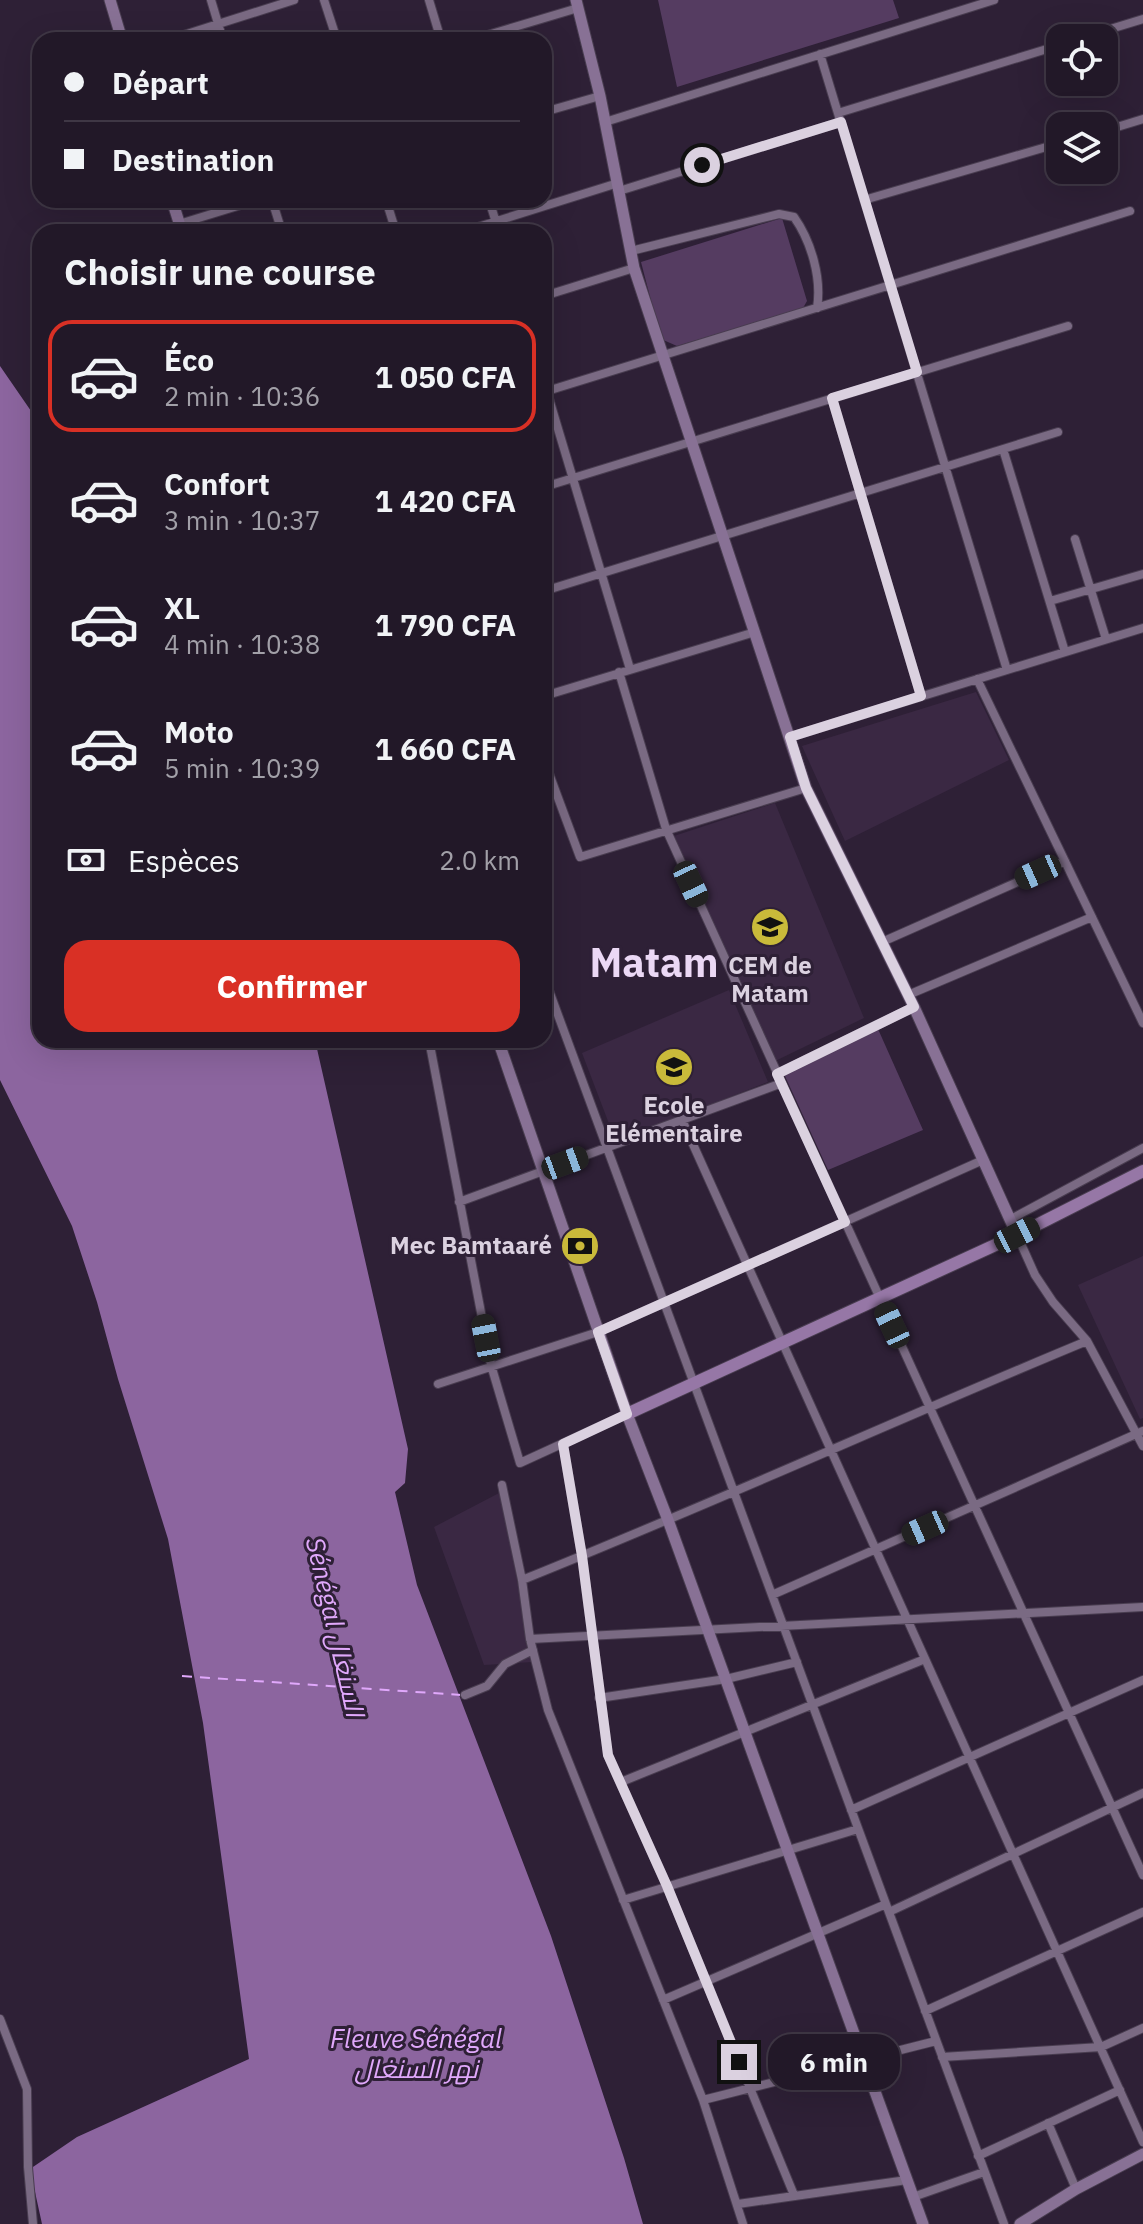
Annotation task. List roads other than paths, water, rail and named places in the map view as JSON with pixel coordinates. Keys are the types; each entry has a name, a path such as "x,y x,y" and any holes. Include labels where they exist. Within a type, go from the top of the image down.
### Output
{"main road":[{"path":"627,1414 1017,1235 1143,1171"}],"street":[{"path":"110,0 120,32"},
{"path":"211,0 220,32"},
{"path":"193,32 294,0"},
{"path":"324,0 334,32"},
{"path":"429,0 439,32"},
{"path":"605,122 994,0"},
{"path":"495,32 577,4 600,96 634,268 806,788 914,1007 1035,1275 1087,1341 1140,1432 1143,1446"},
{"path":"1118,27 1143,19"},
{"path":"552,205 1046,50"},
{"path":"820,54 1007,670"},
{"path":"552,110 600,96"},
{"path":"1118,127 1143,119"},
{"path":"864,200 1046,147"},
{"path":"191,224 235,208"},
{"path":"492,208 497,224"},
{"path":"487,224 543,208"},
{"path":"552,387 1130,211"},
{"path":"631,251 779,214 794,217 808,241 817,281 817,308"},
{"path":"552,294 634,268"},
{"path":"552,485 1068,326"},
{"path":"832,398 921,696"},
{"path":"552,411 630,669"},
{"path":"552,588 1058,432"},
{"path":"1003,449 1065,652"},
{"path":"1075,539 1106,639"},
{"path":"1050,601 1143,574"},
{"path":"790,737 1143,628"},
{"path":"552,693 755,632"},
{"path":"619,672 666,829 1143,1875"},
{"path":"977,679 1143,1023"},
{"path":"552,782 580,857 806,788"},
{"path":"882,942 1065,861"},
{"path":"908,995 1092,917"},
{"path":"1132,1001 1143,996"},
{"path":"552,999 1004,2224"},
{"path":"777,1074 914,1007"},
{"path":"430,1048 491,1365 520,1463 627,1414"},
{"path":"501,1048 627,1414 923,2224"},
{"path":"459,1202 782,1083"},
{"path":"682,1120 1143,2142"},
{"path":"1011,1219 1143,1148"},
{"path":"438,1384 598,1332 983,1160"},
{"path":"522,1580 1087,1341"},
{"path":"772,1595 1140,1432"},
{"path":"563,1444 582,1556 608,1755 667,1886 794,2195"},
{"path":"502,1485 522,1580 530,1639 548,1710 703,2100 743,2224"},
{"path":"530,1639 1143,1607"},
{"path":"465,1695 487,1686 505,1664 533,1650"},
{"path":"621,1782 925,1659"},
{"path":"599,1698 726,1679 797,1662"},
{"path":"851,1810 1143,1680"},
{"path":"663,2000 1013,1854 1143,1793"},
{"path":"623,1900 858,1829"},
{"path":"925,2011 1143,1912"},
{"path":"0,2019 27,2089 28,2167 33,2224"},
{"path":"942,2057 1101,2047 1143,2028"},
{"path":"703,2100 936,2041"},
{"path":"978,2156 1120,2090"},
{"path":"1048,2123 1076,2189"},
{"path":"1020,2224 1076,2189 1143,2154"},
{"path":"913,2197 984,2172"},
{"path":"738,2204 907,2180"}],"water":[{"name":"Fleuve Sénégal نهر السنغال","path":"0,366 32,412 32,1048 317,1048 408,1449 405,1483 395,1492 417,1585 551,1936 643,2224 42,2224 30,2169 77,2137 249,2059 203,1723 168,1539 72,1226 0,1080"}],"place":[{"name":"CEM de Matam","path":"770,927"},
{"name":"Ecole Elémentaire","path":"674,1067"},
{"name":"Mec Bamtaaré","path":"580,1246"}],"district":[{"name":"Matam","path":"654,963"}],"water label":[{"name":"Sénégal السنغال","path":"335,1627"}]}
